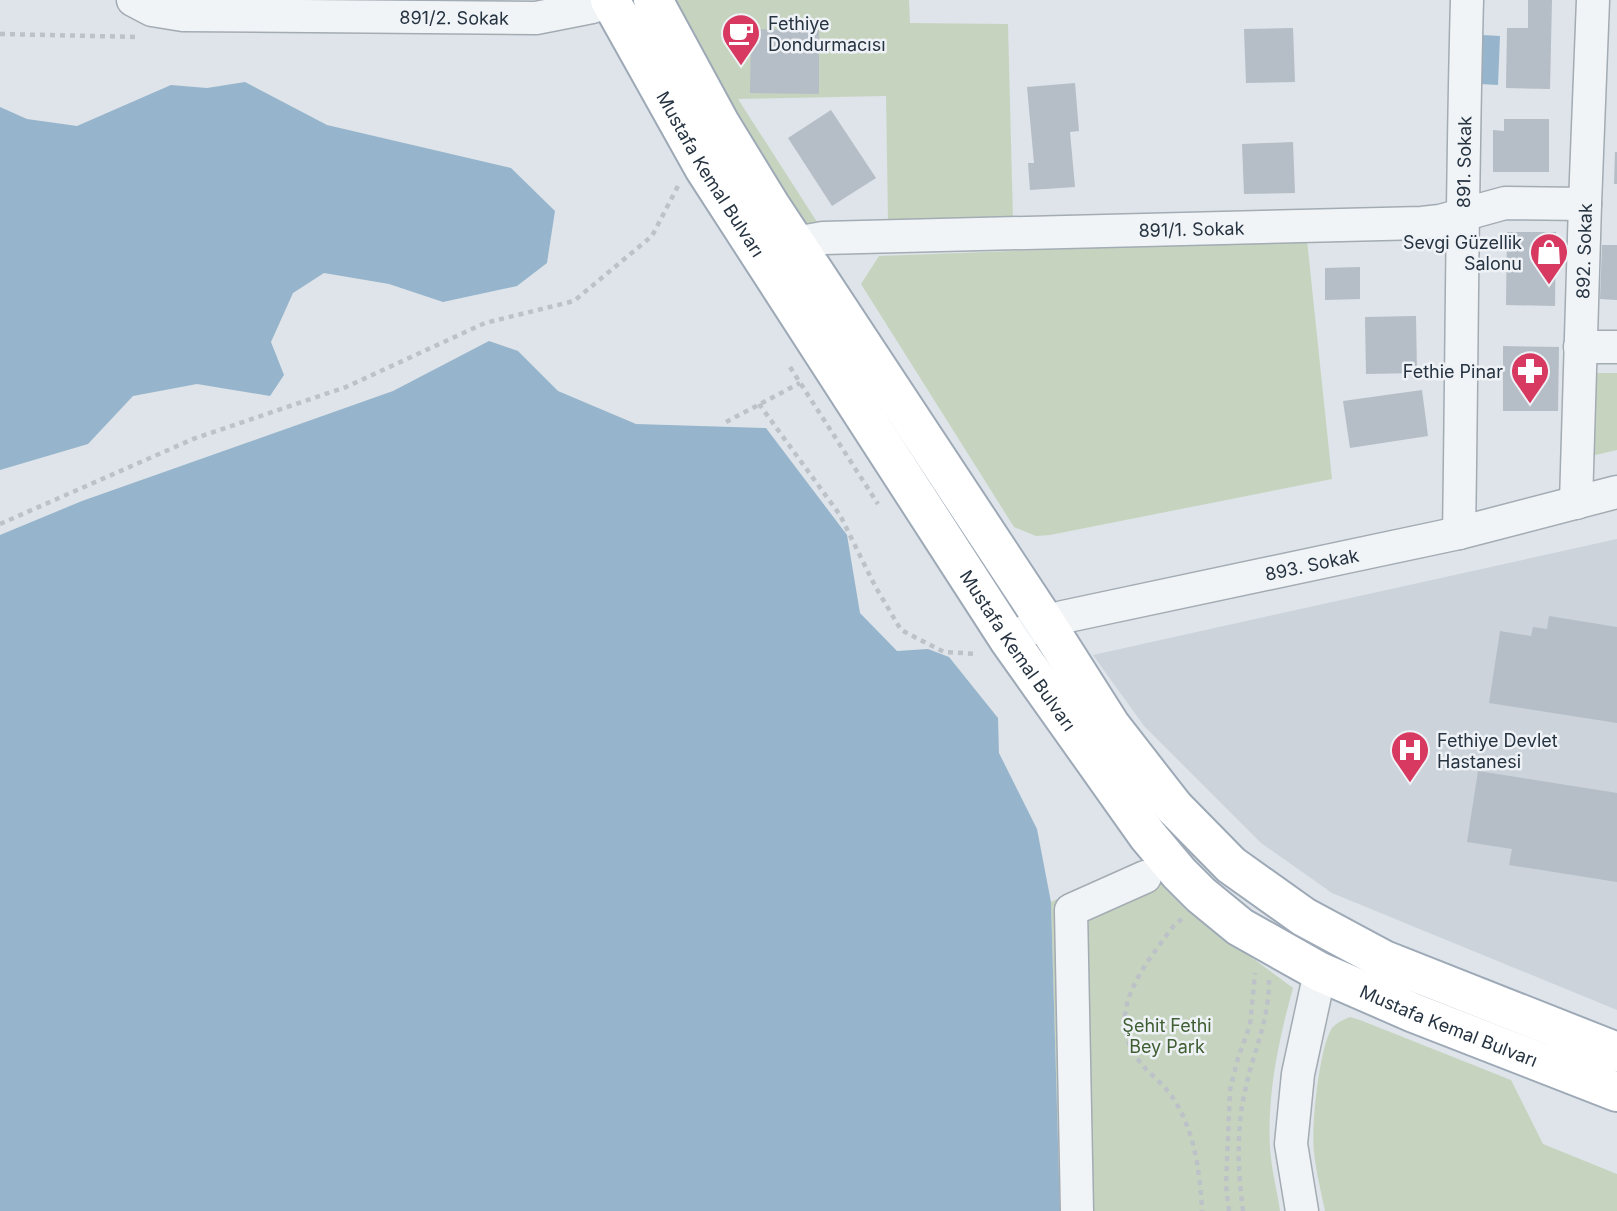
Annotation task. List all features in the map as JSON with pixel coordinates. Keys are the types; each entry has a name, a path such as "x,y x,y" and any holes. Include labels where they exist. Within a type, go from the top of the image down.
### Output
{"main road":[{"name":"Mustafa Kemal Bulvarı","path":"609,0 689,183 987,646 1179,873 1240,927 1320,972 1414,1013 1617,1092"},
{"name":"Mustafa Kemal Bulvarı","path":"653,0 721,125 795,243 1111,726 1174,807 1231,865 1304,917 1384,960 1617,1052"}],"street":[{"name":"891/2. Sokak","path":"133,0 152,10 184,15 523,18 592,7 609,0"},
{"name":"891. Sokak","path":"1459,533 1462,439 1461,214 1467,0"},
{"name":"892. Sokak","path":"1576,503 1594,0"},
{"name":"891/1. Sokak","path":"795,243 822,238 1422,223 1440,221 1505,203 1585,204"},
{"path":"1580,347 1617,347"},
{"name":"893. Sokak","path":"987,646 1045,622 1459,533 1617,492"},
{"path":"1077,1211 1071,910 1145,877"},
{"path":"1302,1211 1291,1144 1298,1074 1320,972"}],"path":[{"path":"0,34 150,37"},
{"path":"0,524 193,439 346,387 485,323 574,301 652,236 689,183"},
{"path":"785,360 883,512"},
{"path":"726,422 809,376"},
{"path":"759,404 840,515 875,586 901,630 944,652 987,646"},
{"path":"1145,877 1185,916 1175,924 1136,980 1124,1017 1131,1047 1140,1062 1173,1098 1188,1128 1196,1158 1202,1211"},
{"path":"1229,1211 1226,1185 1230,1090 1250,1025 1255,966 1269,978 1269,1000 1262,1035 1244,1093 1241,1117 1239,1185 1243,1211"}],"shaded area":[{"name":"Fethiye Devlet Hastanesi","path":"1617,539 1617,1010 1332,893 1261,843 1144,726 1093,655"}],"green space":[{"path":"671,0 909,0 910,23 1008,24 1013,221 799,226","holes":["886,96 888,221 817,222 738,99"]},
{"path":"1307,240 1332,479 1050,535 1036,536 1014,527 861,284 879,256"},
{"path":"1593,373 1617,373 1617,450 1591,456"},
{"name":"Şehit Fethi Bey Park","path":"1138,861 1185,908 1293,988 1279,1046 1270,1107 1271,1155 1280,1211 1060,1211 1051,902"},
{"path":"1350,1017 1511,1080 1543,1144 1617,1174 1617,1211 1325,1211 1314,1152 1317,1088 1327,1038 1332,1028"}],"water":[{"path":"1482,35 1500,36 1498,85 1480,84"},
{"path":"245,82 327,125 511,168 555,211 547,263 517,286 443,302 389,284 324,273 293,293 271,342 284,375 270,396 197,384 133,396 88,444 0,470 0,107 27,119 77,126 171,85 207,88"},
{"path":"489,341 518,351 558,391 636,424 766,428 847,535 860,613 897,651 928,649 949,657 998,718 999,753 1037,829 1051,902 1060,1211 0,1211 0,535 82,501 393,391"}],"building":[{"path":"1528,0 1552,0 1550,89 1506,88 1507,28 1528,28"},
{"path":"1293,28 1295,82 1246,83 1244,29"},
{"path":"751,29 819,30 819,94 750,93"},
{"path":"1075,83 1079,131 1070,132 1075,187 1030,190 1028,163 1034,163 1027,87"},
{"path":"831,110 876,178 832,206 788,138"},
{"path":"1504,119 1549,119 1549,172 1493,172 1493,130 1504,131"},
{"path":"1293,142 1295,193 1244,194 1242,144"},
{"path":"1617,152 1617,184 1614,184"},
{"path":"1507,232 1556,232 1555,306 1506,305"},
{"path":"1602,245 1617,245 1617,300 1600,299"},
{"path":"1360,267 1360,299 1325,300 1325,268"},
{"path":"1416,316 1417,373 1366,374 1365,317"},
{"path":"1503,346 1559,347 1558,411 1503,411"},
{"path":"1422,390 1428,436 1350,448 1343,401"},
{"path":"1549,616 1617,627 1617,723 1489,703 1500,631 1531,636 1533,627 1547,629"},
{"path":"1478,771 1617,793 1617,882 1509,865 1512,849 1467,842"}],"place":[{"name":"Fethiye Dondurmacısı","path":"741,67"},
{"name":"Sevgi Güzellik Salonu","path":"1549,286"},
{"name":"Fethie Pinar","path":"1530,405"},
{"name":"Fethiye Devlet Hastanesi","path":"1410,784"}]}
